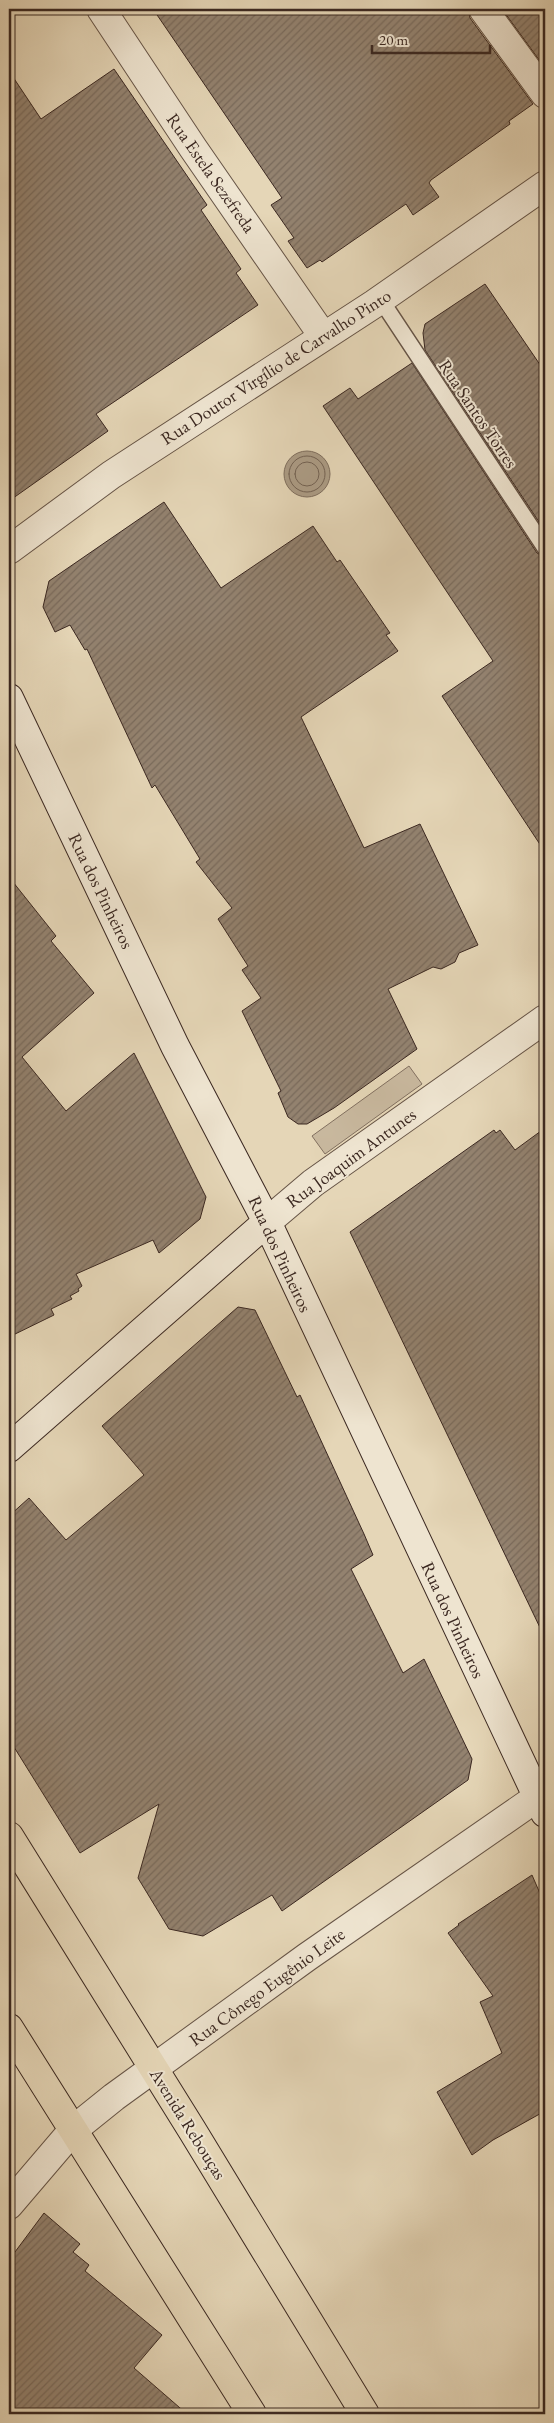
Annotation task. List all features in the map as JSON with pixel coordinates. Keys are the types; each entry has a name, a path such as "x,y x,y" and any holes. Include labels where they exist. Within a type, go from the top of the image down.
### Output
{"main road":[{"name":"Avenida Rebouças","path":"9,1836 154,2068 365,2414"},
{"path":"9,2028 252,2414"}],"street":[{"name":"Rua Estela Sezefreda","path":"101,9 193,148 323,336"},
{"path":"483,9 545,94"},
{"name":"Rua Doutor Virgílio de Carvalho Pinto","path":"9,550 111,475 381,300 545,186"},
{"name":"Rua dos Pinheiros","path":"9,698 175,1046 267,1222 543,1801"},
{"name":"Rua Joaquim Antunes","path":"9,1448 313,1183 545,1019"},
{"name":"Rua Cônego Eugênio Leite","path":"9,2205 73,2130 154,2068 307,1957 543,1801"}],"lane":[{"name":"Rua Santos Torres","path":"381,300 545,548"}],"shaded area":[{"path":"409,1066 422,1084 325,1154 312,1136"}],"water":[{"path":"307,451 320,455 326,461 330,474 326,487 320,493 307,497 294,493 288,487 284,474 288,461 294,455"}],"building":[{"path":"153,9 468,9 470,18 533,104 509,121 510,124 431,180 429,183 439,197 413,215 406,204 322,262 320,260 307,268 288,241 294,238 271,205 282,198"},
{"path":"502,9 545,9 545,68"},
{"path":"114,69 207,205 201,210 241,269 236,273 258,305 96,414 108,431 9,501 9,71 41,119"},
{"path":"485,284 545,372 545,531 425,350 423,333 425,324"},
{"path":"412,363 537,553 545,557 545,852 442,696 493,661 323,406 350,388 358,399"},
{"path":"164,502 221,588 313,526 337,562 340,560 390,633 386,635 398,651 301,717 364,848 420,824 478,945 459,953 455,962 441,969 433,967 388,989 417,1049 334,1108 307,1124 298,1124 288,1117 278,1093 281,1091 242,1011 261,998 242,970 248,966 218,919 232,908 196,862 200,859 155,785 152,788 87,649 85,650 70,625 55,632 43,607 49,581"},
{"path":"9,877 56,936 51,941 94,993 22,1057 66,1111 134,1053 206,1197 200,1219 159,1253 153,1240 76,1274 82,1286 78,1289 79,1291 70,1296 72,1299 51,1309 54,1315 9,1337"},
{"path":"545,1128 545,1638 350,1232 494,1130 496,1133 500,1130 515,1150"},
{"path":"238,1307 255,1310 297,1397 300,1395 364,1534 373,1555 351,1569 403,1673 424,1659 472,1759 468,1780 282,1911 272,1895 203,1936 169,1929 138,1878 159,1804 80,1853 9,1739 9,1516 29,1498 66,1540 144,1475 102,1426"},
{"path":"532,1875 545,1905 545,2111 493,2140 472,2155 437,2092 502,2053 480,2002 493,1996 448,1933 458,1924"},
{"path":"44,2213 80,2244 73,2252 89,2265 85,2271 162,2335 134,2368 187,2414 9,2414 9,2260"}]}
